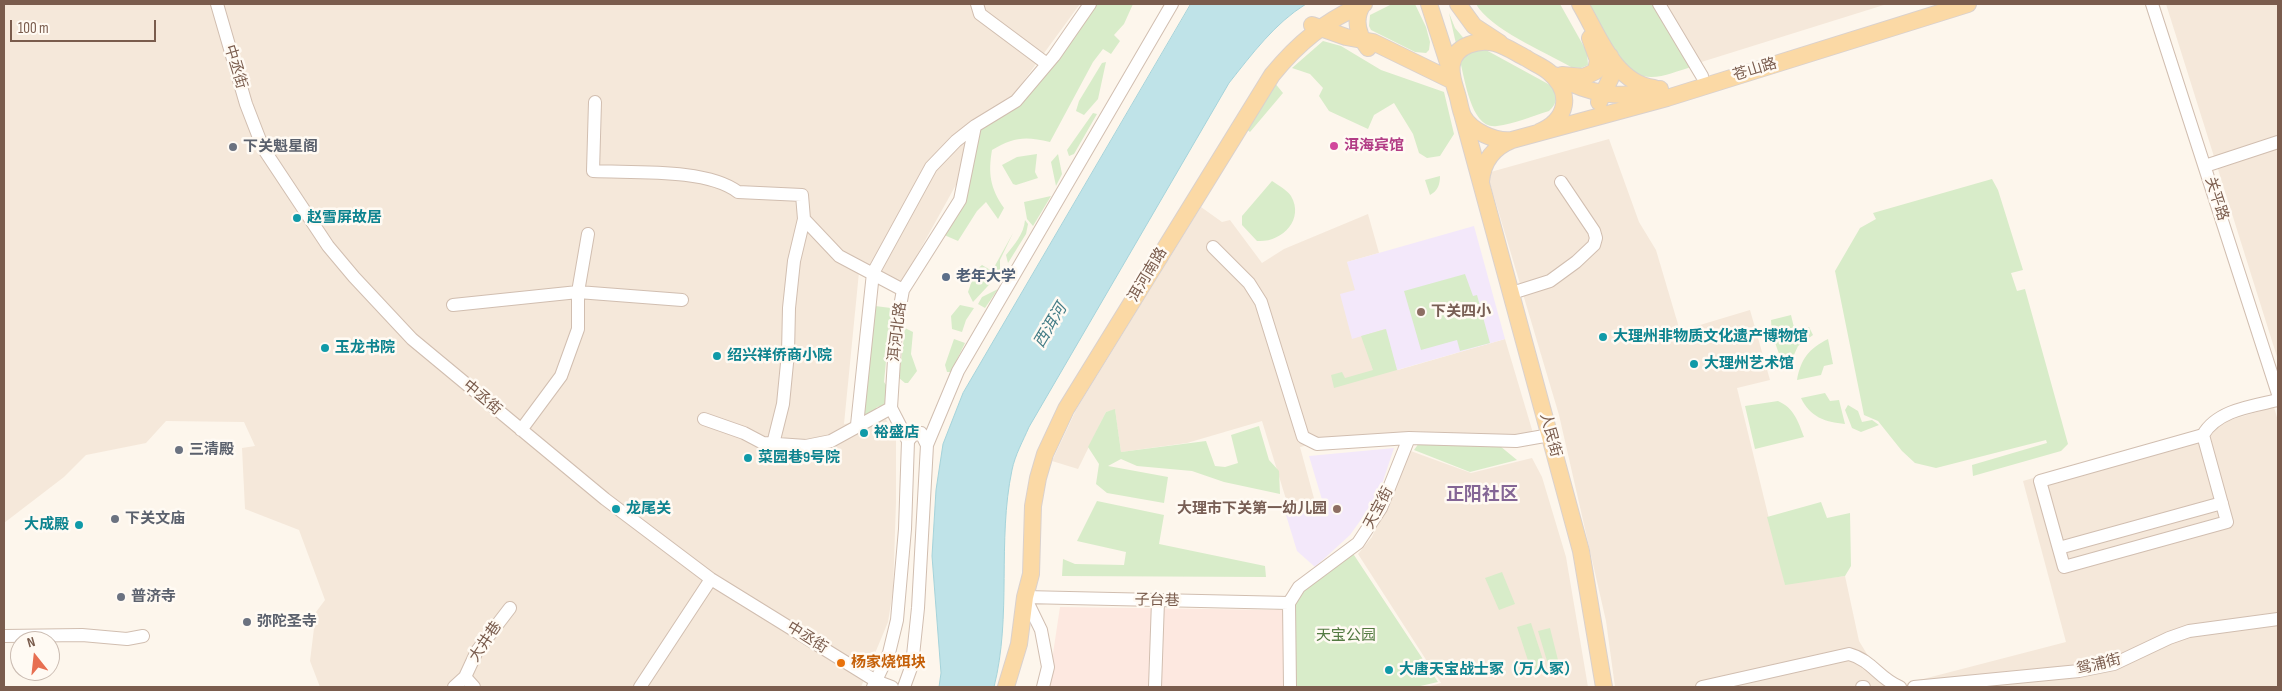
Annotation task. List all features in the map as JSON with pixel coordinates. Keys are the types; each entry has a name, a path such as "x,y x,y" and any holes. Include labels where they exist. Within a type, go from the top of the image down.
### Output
{"main road":[{"name":"洱河南路","path":"1006,687 1019,644 1030,574 1033,506 1044,454 1066,409 1272,75 1314,26 1339,4"},
{"name":"洱河南路","path":"1314,26 1363,4"},
{"path":"1363,4 1358,12 1357,20 1363,41 1369,49 1429,78 1453,82"},
{"path":"1430,4 1444,46 1463,116 1473,127 1487,136 1512,140"},
{"path":"1458,4 1474,26 1504,46 1548,71 1571,77 1580,77 1592,74 1598,67 1598,60 1595,48 1570,4"},
{"path":"1580,4 1621,72 1636,83 1655,88 1669,86"},
{"name":"苍山路","path":"1548,71 1578,87 1604,94 1636,94 1669,86 1933,4"},
{"name":"苍山路","path":"1539,132 1667,98 1968,4"},
{"path":"1314,26 1363,41"},
{"path":"1453,82 1453,61 1462,48 1472,43 1484,42 1504,46"},
{"path":"1572,123 1592,110 1604,94 1610,77 1610,56"},
{"path":"1482,185 1482,173 1489,157 1498,146 1539,132 1556,122 1563,109 1564,98 1561,87 1548,71"},
{"name":"人民街","path":"1463,116 1581,551 1604,687"}],"street":[{"name":"中丞街","path":"217,4 246,104 263,148 328,246 354,277 407,333 426,352 605,499 711,579 874,684 890,686"},
{"path":"977,4 980,14 1047,64"},
{"path":"857,425 873,273 931,167 956,141 975,126 1016,101 1047,64 1090,4"},
{"path":"904,687 912,665 918,608 926,445 963,363 1172,4"},
{"path":"1659,4 1702,76"},
{"name":"关平路","path":"2152,4 2278,394"},
{"path":"595,102 593,171 688,175 730,186 738,192 802,194 804,219 794,261 788,308 788,353 783,404 772,444"},
{"name":"洱河北路","path":"891,408 896,328 903,290 960,200 975,126"},
{"path":"2205,166 2278,142"},
{"path":"1512,293 1550,281 1576,262 1594,245 1596,238 1594,231 1561,182"},
{"path":"804,219 839,256 903,290"},
{"path":"520,430 561,376 578,329 578,292 588,234"},
{"path":"1213,247 1249,283 1261,302 1303,437 1317,444 1409,438 1516,441 1550,435"},
{"path":"453,305 578,292 682,300"},
{"path":"2203,435 2227,522 2064,567 2040,481 2203,435 2207,428 2220,418 2234,411 2278,400"},
{"path":"704,419 744,433 763,443 806,446 831,441 891,408 908,440 904,529 897,620 889,653 874,684"},
{"path":"908,440 913,435 921,433 926,445"},
{"name":"天宝街","path":"1289,603 1299,587 1358,543 1381,508 1409,438"},
{"path":"2058,548 2222,503"},
{"path":"640,687 711,579"},
{"path":"1025,598 1041,630 1048,667 1043,687"},
{"name":"子台巷","path":"1025,598 1289,603"},
{"path":"1155,687 1158,602"},
{"path":"1289,603 1290,687"},
{"name":"大井巷","path":"465,677 477,651 510,608"},
{"name":"鸳浦街","path":"1914,687 2078,671 2114,664 2169,638 2189,631 2278,619"},
{"path":"4,636 82,635 127,639 142,636"},
{"path":"1702,687 1849,654 1861,657 1890,683 1900,687"},
{"path":"454,687 465,677 474,687"}],"shaded area":[{"path":"4,4 1080,4 1009,101 965,149 957,183 896,293 859,272 844,424 885,418 896,435 893,591 888,622 861,687 320,687 310,661 316,612 325,600 299,530 245,509 242,448 255,446 244,422 166,421 146,443 86,455 64,477 4,523"},
{"path":"1657,4 1887,4 1695,64"},
{"path":"2166,4 2278,4 2278,360"},
{"path":"1609,139 1639,222 1656,250 1680,331 1750,310 1770,380 1737,388 1785,584 1845,576 1859,641 1870,659 1883,672 1904,684 2066,642 2023,481 2274,407 2278,421 2278,687 1615,687 1606,621 1559,415 1487,173"},
{"path":"1201,207 1222,222 1230,220 1262,263 1284,249 1368,214 1379,253 1347,262 1386,329 1398,370 1505,339 1533,433 1519,438 1413,431 1345,437 1300,447 1315,502 1289,509 1262,421 1187,443 1121,452 1115,410 1106,412 1078,469 1052,461 1076,410"},
{"name":"下关四小","path":"1474,226 1505,339 1397,370 1385,329 1352,339 1340,294 1355,290 1347,262"},
{"name":"大理市下关第一幼儿园","path":"1394,448 1378,496 1350,535 1315,567 1297,551 1286,515 1323,503 1309,456"},
{"path":"1408,450 1471,473 1532,458 1542,477 1566,557 1588,687 1427,687 1441,683 1358,554 1372,537"},
{"path":"1060,607 1285,610 1284,687 1048,687"}],"green space":[{"path":"1094,4 1133,4 1124,24 1114,35 1120,41 1111,54 1103,49 1093,62 1050,142 1026,138 1007,142 992,150 991,180 999,201 1004,208 998,219 986,202 977,211 958,241 942,234 977,128 1005,113"},
{"path":"1392,4 1415,4 1426,27 1430,42 1429,50 1426,53 1415,52 1371,30 1369,26 1370,15"},
{"path":"1476,4 1560,4 1587,52 1588,65 1581,68 1571,67 1533,47 1493,22"},
{"path":"1588,4 1656,4 1691,67 1655,77 1643,76 1634,72 1618,56"},
{"path":"1449,13 1455,28 1466,41 1457,48"},
{"path":"1323,41 1341,46 1381,70 1444,92 1454,134 1440,156 1427,158 1419,153 1413,134 1394,103 1374,115 1368,129 1329,111 1319,96 1323,88 1310,74 1292,68"},
{"path":"1486,50 1550,85 1556,95 1556,102 1552,108 1549,111 1503,125 1488,125 1481,120 1475,112 1467,91 1460,61 1467,52"},
{"path":"1106,62 1098,99 1084,115 1076,111 1079,101 1102,63"},
{"path":"1274,82 1283,93 1250,132 1242,126"},
{"path":"1093,113 1097,114 1074,154 1069,156 1067,150"},
{"path":"1037,154 1035,172 1038,178 1016,185 1013,184 1002,165 1017,157"},
{"path":"1058,154 1062,174 1056,186 1051,162"},
{"path":"1440,176 1438,187 1430,195 1425,180"},
{"path":"1992,179 1998,190 2023,270 2011,273 2017,291 2025,289 2068,444 2061,451 1973,476 1972,465 2047,443 2046,440 1936,468 1915,463 1902,451 1878,421 1864,415 1835,271 1860,228 1876,219 1873,213"},
{"path":"1272,181 1291,196 1295,205 1293,221 1282,234 1266,241 1257,241 1242,225 1242,216"},
{"path":"1051,196 1033,226 1027,219 1024,202"},
{"path":"1025,220 1028,224 1026,234 1008,263 1006,255 1021,235"},
{"path":"1013,233 1000,260 1000,273 973,302 968,292 975,271 982,265 992,271"},
{"path":"1465,274 1473,296 1477,295 1490,343 1460,351 1457,340 1421,350 1404,291"},
{"path":"998,289 985,308 978,304 982,297"},
{"path":"960,305 974,308 966,320 962,332 952,329 951,316"},
{"path":"875,306 891,308 884,382 888,388 887,405 877,407 872,416 862,417"},
{"path":"1791,315 1796,336 1809,327 1813,335 1798,346 1788,368 1784,368 1772,334 1771,320"},
{"path":"905,328 913,332 911,354 917,371 908,383 899,378"},
{"path":"1386,329 1397,370 1334,388 1331,375 1342,372 1345,378 1373,370 1361,336"},
{"path":"954,339 965,343 951,372 947,372 945,365"},
{"path":"1828,339 1833,364 1824,366 1821,375 1797,380 1807,355"},
{"path":"1825,393 1830,401 1839,400 1845,424 1831,422 1819,417 1809,410 1801,398"},
{"path":"1778,401 1792,411 1804,437 1755,449 1745,406"},
{"path":"1848,405 1858,411 1862,422 1872,420 1879,425 1861,432 1852,428 1845,410"},
{"path":"1115,409 1121,452 1206,441 1215,466 1225,467 1238,463 1231,435 1259,426 1269,460 1279,471 1280,494 1224,482 1192,471 1137,466 1121,459 1108,466 1168,477 1164,503 1107,493 1096,484 1099,464 1088,447 1106,412"},
{"path":"1419,443 1500,446 1517,460 1470,472 1414,450"},
{"path":"1097,501 1164,515 1159,544 1265,566 1266,577 1062,576 1063,559 1075,564 1124,565 1126,552 1077,541"},
{"path":"1821,502 1827,518 1850,513 1851,566 1845,576 1785,585 1767,517"},
{"name":"天宝公园","path":"1352,552 1438,682 1416,687 1295,687 1293,604 1302,589"},
{"path":"1502,572 1515,604 1499,610 1485,578"},
{"path":"1531,623 1547,672 1533,676 1517,627"},
{"path":"1550,628 1560,668 1550,671 1538,631"}],"water":[{"name":"西洱河","path":"1191,4 1306,4 1274,30 1255,50 1229,83 1029,427 1017,453 1013,464 1005,524 1004,606 999,660 994,687 939,687 941,673 932,556 936,490 943,444 963,393"}],"place":[{"name":"洱海宾馆","path":"1334,146"},
{"name":"下关魁星阁","path":"233,147"},
{"name":"赵雪屏故居","path":"297,218"},
{"name":"老年大学","path":"946,277"},
{"name":"下关四小","path":"1421,312"},
{"name":"大理州非物质文化遗产博物馆","path":"1603,337"},
{"name":"玉龙书院","path":"325,348"},
{"name":"绍兴祥侨商小院","path":"717,356"},
{"name":"大理州艺术馆","path":"1694,364"},
{"name":"裕盛店","path":"864,433"},
{"name":"三清殿","path":"179,450"},
{"name":"菜园巷9号院","path":"748,458"},
{"name":"龙尾关","path":"616,509"},
{"name":"大理市下关第一幼儿园","path":"1337,509"},
{"name":"下关文庙","path":"115,519"},
{"name":"大成殿","path":"79,525"},
{"name":"普济寺","path":"121,597"},
{"name":"弥陀圣寺","path":"247,622"},
{"name":"杨家烧饵块","path":"841,663"},
{"name":"大唐天宝战士冢（万人冢）","path":"1389,670"}],"district":[{"name":"正阳社区","path":"1482,495"}]}
